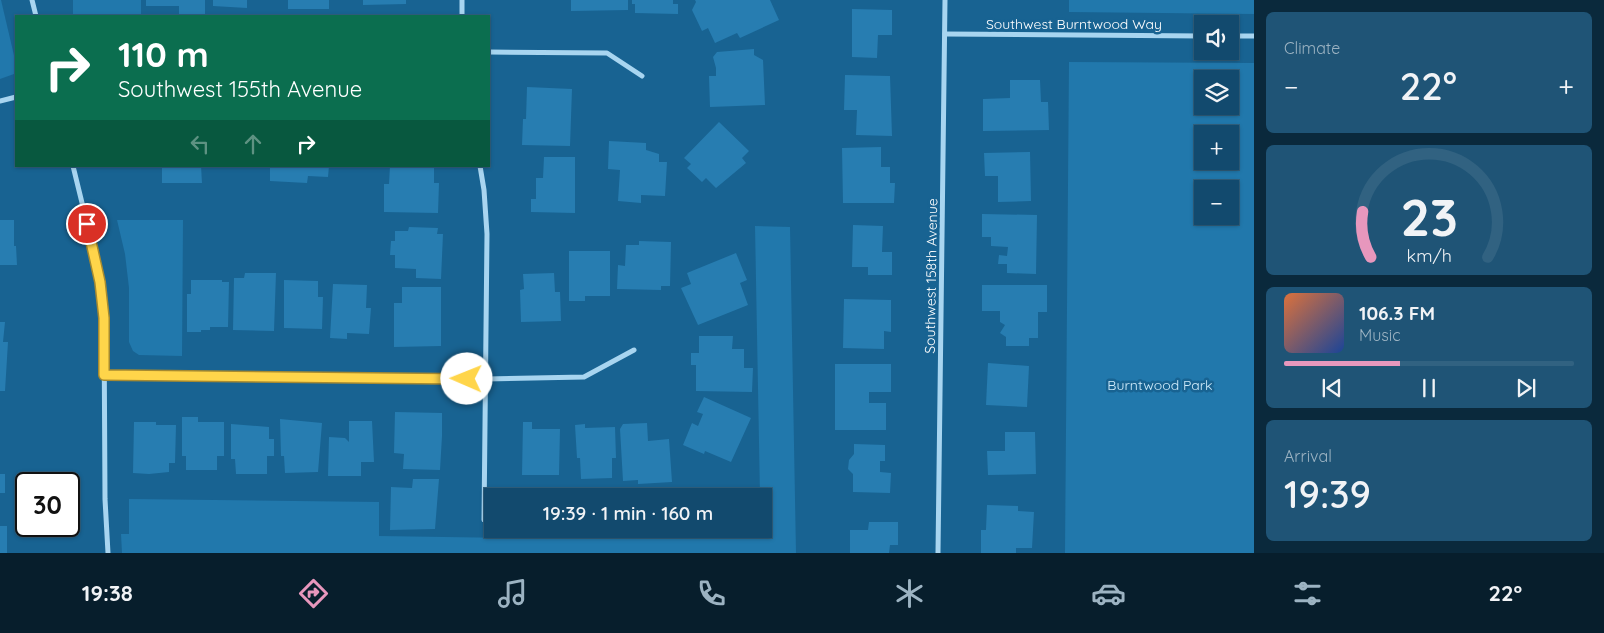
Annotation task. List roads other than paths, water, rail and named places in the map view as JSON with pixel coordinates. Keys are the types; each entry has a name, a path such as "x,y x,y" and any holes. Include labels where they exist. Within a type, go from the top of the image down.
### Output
{"street":[{"path":"32,0 36,15"},
{"path":"462,0 462,15"},
{"name":"Southwest 158th Avenue","path":"938,553 945,0"},
{"name":"Southwest Burntwood Way","path":"945,34 1194,36"},
{"path":"1239,36 1254,36"},
{"path":"490,52 607,53 642,76"},
{"path":"0,100 15,97"},
{"path":"73,167 100,282 104,318 105,499 108,553"},
{"path":"480,167 484,190 486,234 484,488"},
{"path":"104,375 486,379 584,377 634,350"}],"park label":[{"name":"Burntwood Park","path":"1160,385"}]}
